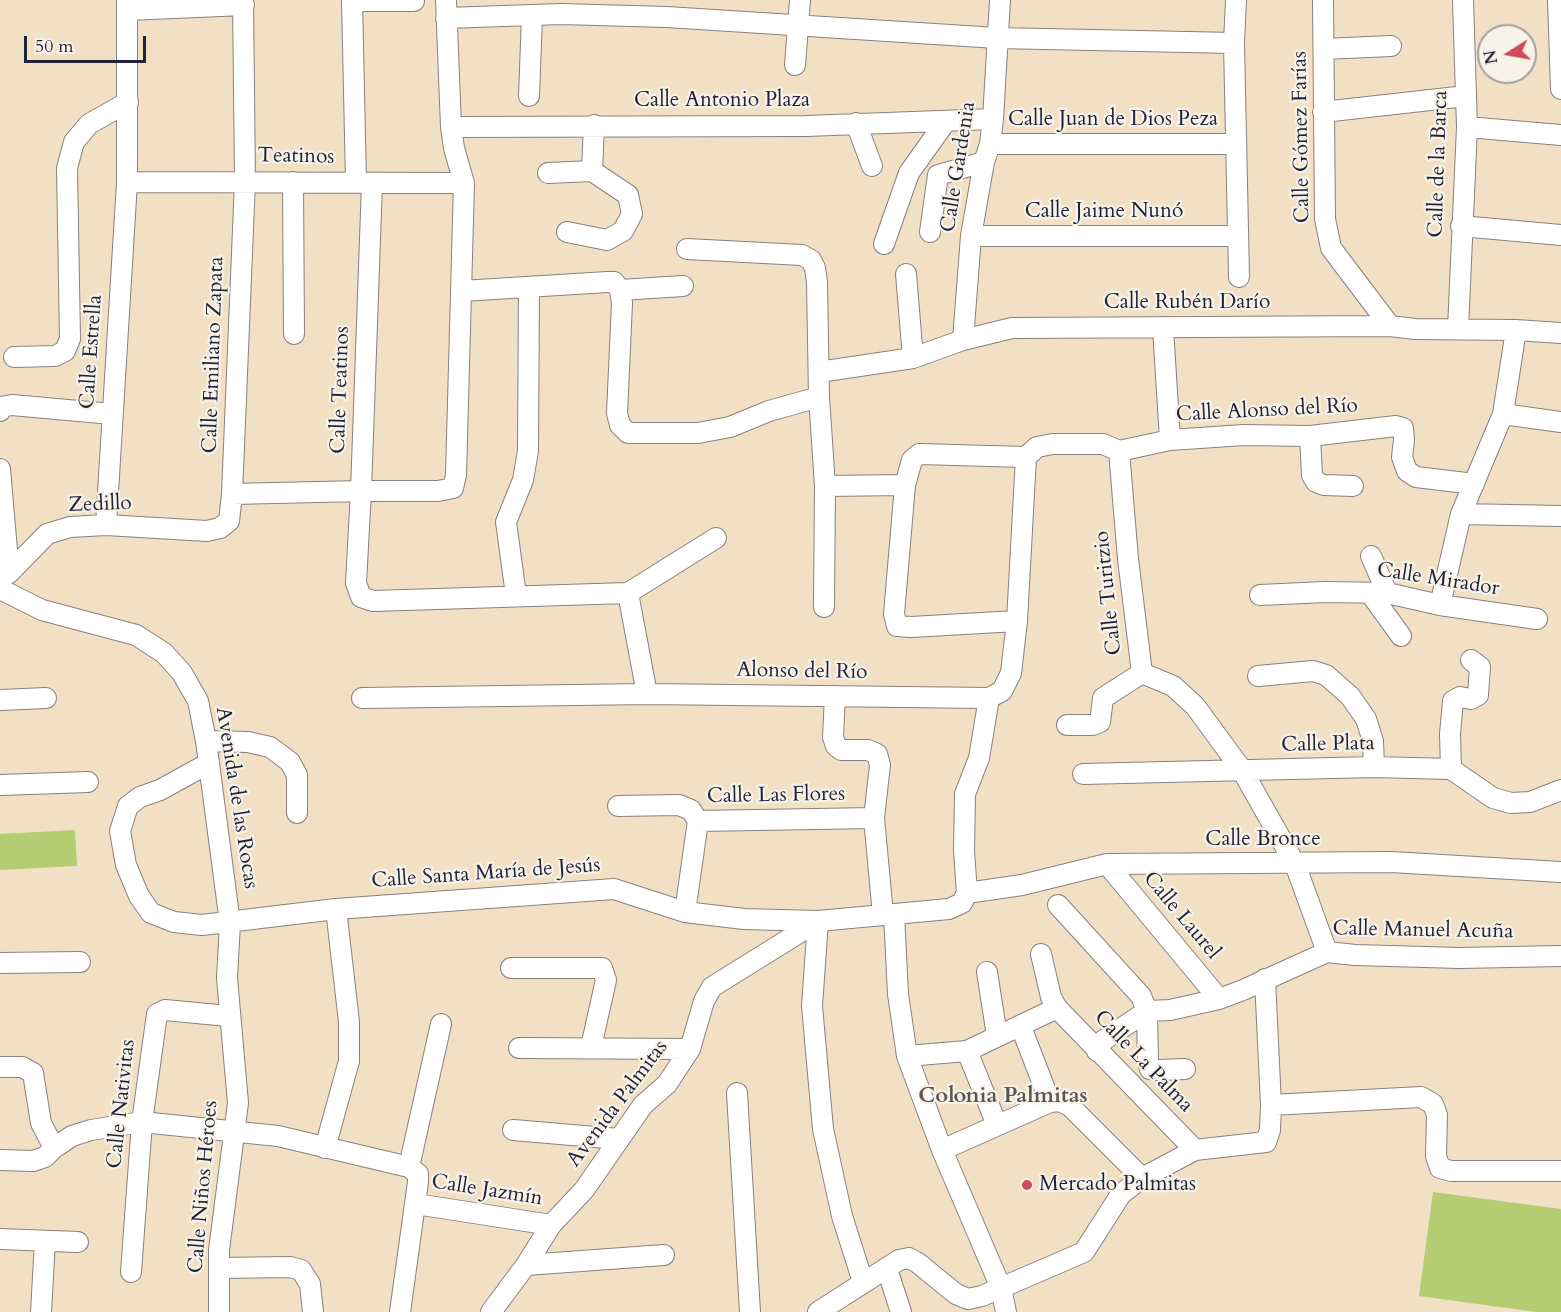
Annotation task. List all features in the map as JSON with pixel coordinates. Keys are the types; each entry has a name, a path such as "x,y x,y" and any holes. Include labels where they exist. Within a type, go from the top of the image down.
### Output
{"street":[{"path":"352,0 414,1"},
{"name":"Calle Teatinos","path":"352,0 364,182 361,491 356,583 361,597 373,601 516,596"},
{"path":"795,65 800,0"},
{"name":"Calle Gardenia","path":"963,340 971,236 993,119 1000,0"},
{"name":"Calle Juan de Dios Peza","path":"1236,0 1234,42 1239,277"},
{"name":"Calle Gómez Farías","path":"1323,0 1325,219 1331,248 1390,326"},
{"name":"Calle de la Barca","path":"1458,329 1467,127 1464,0"},
{"path":"1558,0 1561,89"},
{"path":"127,5 243,2"},
{"name":"Calle Emiliano Zapata","path":"220,528 229,521 232,494 245,181 243,2"},
{"name":"Calle Estrella","path":"106,525 127,182 127,5"},
{"path":"232,494 438,491 453,488 456,476 464,183 453,148 446,9 523,10 561,14 669,9 797,26 997,38 1234,42"},
{"path":"523,10 529,96"},
{"path":"1324,49 1391,46"},
{"path":"1323,112 1466,96"},
{"path":"14,357 55,356 65,351 68,345 70,339 67,168 74,142 89,124 128,102"},
{"name":"Calle Antonio Plaza","path":"451,127 806,126 993,119"},
{"path":"884,244 909,173 946,121"},
{"path":"856,123 872,166"},
{"path":"592,171 594,125"},
{"path":"1467,127 1561,135"},
{"name":"Calle Juan de Dios Peza","path":"930,232 938,175 987,153 1236,144"},
{"path":"548,173 592,171 628,195 632,214 623,231 607,240 567,232"},
{"name":"Teatinos","path":"127,182 464,183"},
{"path":"293,182 294,334"},
{"path":"1461,226 1561,235"},
{"name":"Calle Jaime Nunó","path":"971,236 1238,236"},
{"path":"687,249 789,253 802,255 811,260 817,282 819,397 825,486 824,607"},
{"path":"906,274 913,358"},
{"path":"462,291 614,282 620,290 622,303 617,412 620,425 628,433 698,433 730,427 769,411 819,397"},
{"path":"620,290 683,286"},
{"path":"529,287 528,451 523,480 506,522 516,596 628,592 716,538"},
{"name":"Calle Rubén Darío","path":"819,372 913,358 963,340 1012,328 1390,326 1415,329 1561,333"},
{"path":"1163,328 1170,440"},
{"path":"1440,605 1461,514 1503,414 1516,330"},
{"path":"1,409 12,405 112,414"},
{"path":"1503,414 1561,422"},
{"name":"Calle Alonso del Río","path":"1026,457 1037,447 1053,444 1103,444 1119,450 1170,440 1244,435 1310,436 1396,426 1403,428 1402,457 1407,471 1416,477 1474,484"},
{"path":"1310,436 1312,475 1316,482 1324,485 1353,486"},
{"name":"Calle Turitzio","path":"1119,450 1128,559 1142,673 1173,686 1195,706 1242,770 1295,864 1328,952"},
{"path":"967,893 964,794 979,758 989,698 1002,692 1011,673 1017,621 1026,457 920,454 912,460 905,485 894,614 897,626 1017,621"},
{"path":"0,469 3,580"},
{"path":"825,486 905,485"},
{"path":"1461,514 1561,516"},
{"name":"Zedillo","path":"3,580 47,534 70,528 106,525 207,531 220,528"},
{"path":"1371,556 1378,593 1401,636"},
{"name":"Avenida de las Rocas","path":"3,580 42,610 136,634 164,653 182,673 198,701 206,741 230,923"},
{"path":"628,592 648,694"},
{"name":"Calle Mirador","path":"1260,595 1325,592 1378,593 1440,605 1537,619"},
{"path":"1471,660 1480,667 1478,695 1471,699 1460,697 1454,701 1449,734 1450,769 1493,798 1511,803 1530,802 1561,790"},
{"path":"1258,676 1313,671 1326,675 1350,696 1366,719 1373,741 1374,767"},
{"path":"1067,725 1093,725 1100,722 1103,698 1142,673"},
{"name":"Alonso del Río","path":"363,698 648,694 989,698"},
{"path":"835,696 833,737 836,746 842,750 868,750 877,754 880,765 874,818 907,1056 942,1150 1002,1288 1005,1312"},
{"path":"0,700 46,698"},
{"path":"206,741 248,742 270,747 290,762 297,775 297,813"},
{"name":"Calle Santa María de Jesús","path":"209,763 160,790 140,797 128,806 120,831 126,865 139,896 151,913 174,922 202,925 230,923 336,909 614,889 685,912 744,919 818,921 949,909 962,903 967,893"},
{"name":"Calle Plata","path":"1083,774 1374,767 1450,769"},
{"path":"0,785 88,782"},
{"path":"618,806 679,805 690,810 698,821"},
{"name":"Calle Las Flores","path":"685,912 698,821 874,818"},
{"name":"Calle Bronce","path":"967,893 1022,885 1107,864 1391,862 1561,872"},
{"name":"Calle Laurel","path":"1107,864 1219,999"},
{"path":"1058,905 1141,996 1147,1011 1150,1069 1185,1069"},
{"path":"325,1148 349,1061 349,1022 336,909"},
{"path":"818,921 812,1006 823,1129 842,1216 863,1282"},
{"name":"Avenida Palmitas","path":"491,1312 526,1265 551,1225 584,1190 643,1105 668,1084 690,1049 704,1001 712,987 818,921"},
{"name":"Calle Niños Héroes","path":"219,1312 219,1250 238,1102 228,1016 227,978 230,923"},
{"name":"Calle Manuel Acuña","path":"1147,1011 1170,1010 1219,999 1328,952 1354,955 1460,958 1561,956"},
{"path":"907,1056 967,1051 1057,1008 1051,997 1041,954"},
{"path":"0,963 80,962"},
{"path":"511,968 602,968 606,980 591,1047"},
{"path":"987,972 997,1036"},
{"path":"818,1312 899,1260 909,1258 956,1294 968,1299 982,1296 1084,1252 1121,1194 1142,1178 1195,1149 1266,1142 1270,1130 1271,1105 1265,979"},
{"name":"Calle La Palma","path":"1057,1008 1096,1051 1195,1149"},
{"name":"Calle Nativitas","path":"131,1272 142,1122 156,1014 165,1010 228,1016"},
{"path":"1096,1051 1104,1040 1147,1011"},
{"path":"400,1312 416,1204 414,1170 441,1024"},
{"path":"1021,1027 1055,1101"},
{"path":"519,1048 690,1049"},
{"path":"967,1051 997,1125"},
{"path":"0,1067 22,1067 33,1073 41,1123 54,1148"},
{"path":"737,1093 750,1312"},
{"path":"1271,1105 1421,1097 1432,1104 1437,1115 1436,1156 1440,1168 1452,1171 1561,1171"},
{"path":"942,1150 1055,1101 1070,1106 1142,1178"},
{"path":"0,1160 33,1161 45,1157 72,1136 91,1130 142,1122 278,1136 414,1170"},
{"path":"513,1130 619,1139"},
{"name":"Calle Jazmín","path":"416,1204 551,1225"},
{"path":"0,1239 78,1242"},
{"path":"41,1312 45,1241"},
{"path":"526,1265 664,1255"},
{"path":"219,1268 290,1267 301,1270 310,1284 313,1312"},
{"path":"887,1269 901,1312"}],"green space":[{"path":"75,830 77,866 0,870 0,834"},
{"path":"1433,1192 1561,1209 1561,1312 1537,1312 1419,1296"}],"place":[{"name":"Mercado Palmitas","path":"1027,1185"}],"district":[{"name":"Colonia Palmitas","path":"1003,1097"}]}
